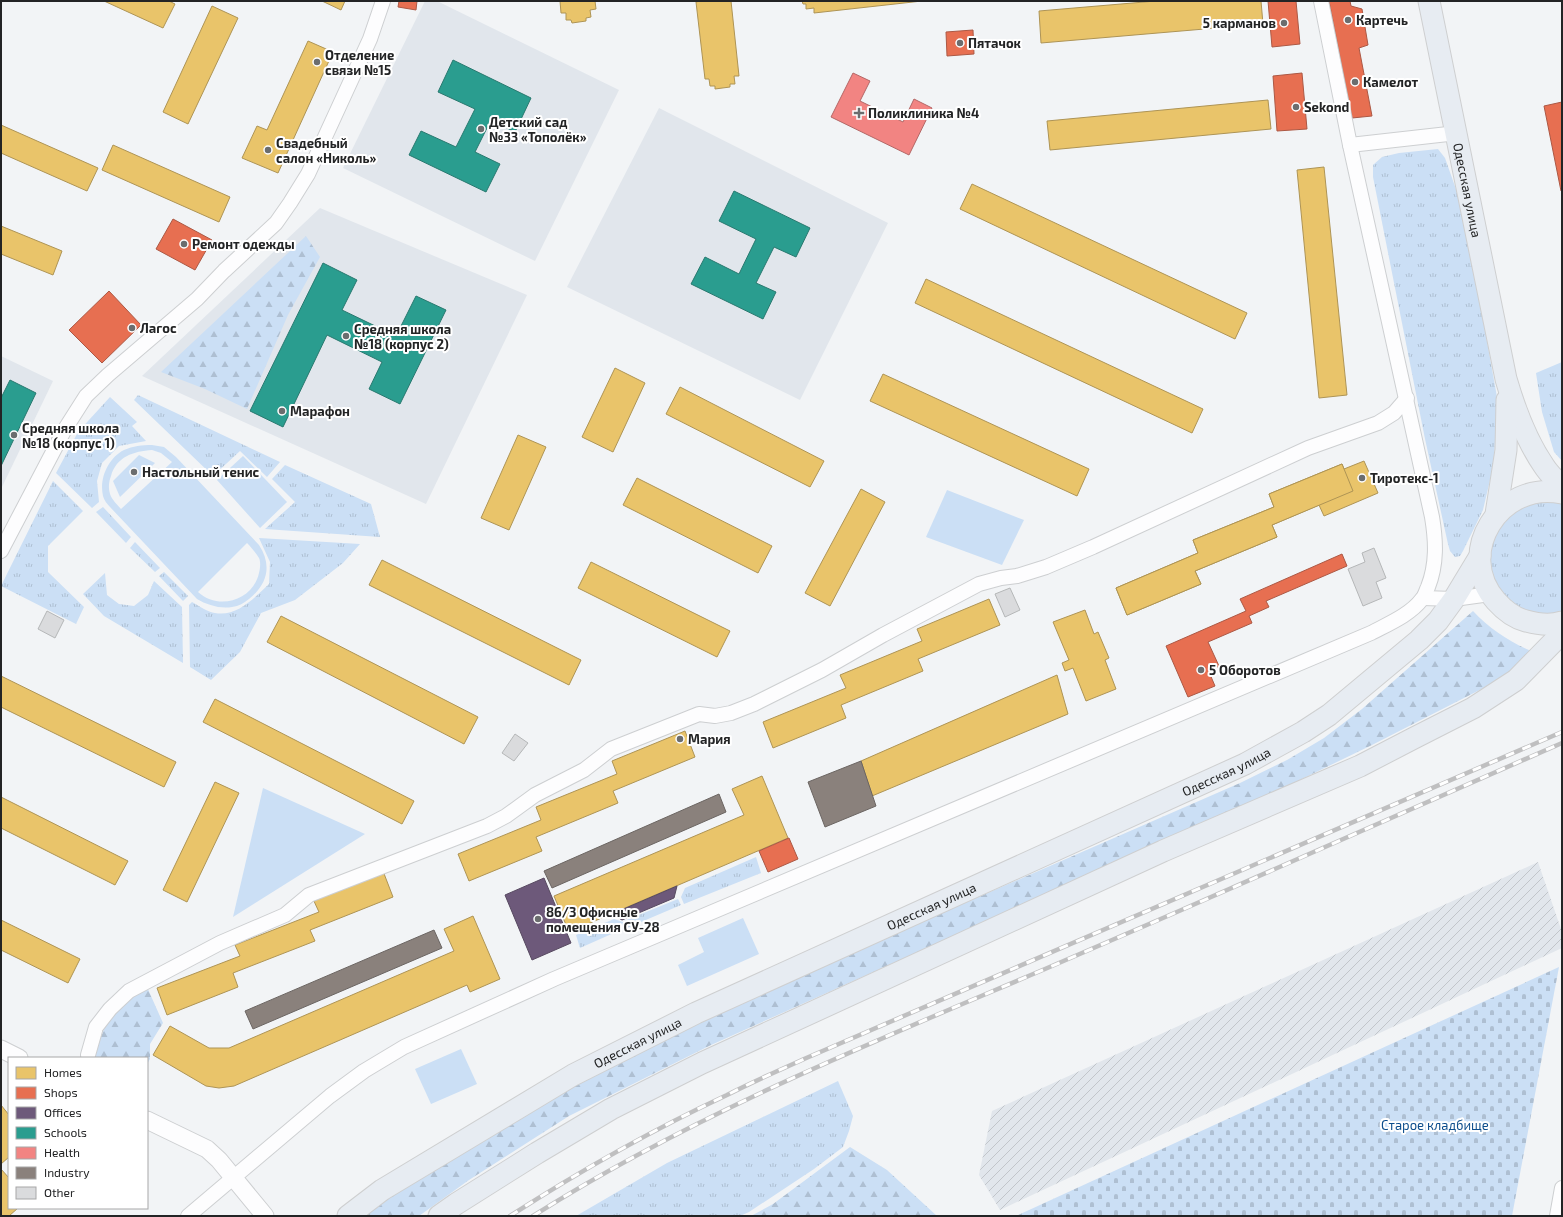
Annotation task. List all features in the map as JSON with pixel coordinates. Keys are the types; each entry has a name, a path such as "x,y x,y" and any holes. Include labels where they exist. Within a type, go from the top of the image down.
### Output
{"main road":[{"name":"Одесская улица","path":"1429,1 1506,379"},
{"path":"1506,379 1515,409 1533,447 1544,467 1562,487"},
{"path":"1496,514 1506,450 1506,379"},
{"path":"1562,493 1553,491 1537,492 1522,496 1508,503 1496,514 1484,534 1480,556 1482,576 1490,594 1503,609 1520,619 1540,624 1562,622"},
{"name":"Одесская улица","path":"348,1216 382,1190 573,1075 696,1013 1245,764 1276,747 1329,715 1419,640 1433,626 1454,599 1480,556"},
{"path":"439,1216 531,1157 611,1109 702,1063 1163,851 1360,766 1428,732 1473,708 1516,680 1562,633"}],"street":[{"path":"1,551 65,428 86,396 108,375 197,299 224,271 276,223 290,203 308,174 370,38 384,1"},
{"path":"188,1216 330,1096 364,1071 404,1048 554,979 1371,633 1412,609 1423,598 1434,567 1436,541 1432,517 1407,398 1350,145 1321,1"},
{"path":"1350,145 1457,133"},
{"path":"88,1055 96,1027 110,1009 129,991 220,943 285,915 309,895 487,826 506,816 535,795 584,770 611,749 700,714 715,716 731,713 754,704 822,670 883,635 979,584 1001,578 1017,576 1046,567 1093,548 1308,448 1378,423 1394,413 1407,398"},
{"path":"1423,598 1454,599 1490,594"},
{"path":"1,1049 17,1057"},
{"path":"148,1120 207,1149 219,1160 265,1216"},
{"path":"1557,1216 1562,1188"},
{"path":"338,1216 382,1190"}],"shaded area":[{"name":"Детский сад №33 «Тополёк»","path":"425,1 437,1 619,90 535,261 343,168"},
{"path":"659,108 888,223 800,400 567,287"},
{"name":"Средняя школа №18 (корпус 2)","path":"320,208 527,295 426,504 142,376"},
{"name":"Средняя школа №18 (корпус 1)","path":"1,356 53,381 1,489"},
{"path":"1538,862 1562,932 1562,948 1000,1210 979,1175 992,1111"}],"green space":[{"path":"1438,149 1445,158 1464,212 1497,397 1494,463 1483,510 1463,551 1460,556 1455,557 1450,551 1448,544 1425,439 1373,177 1373,165 1382,157 1399,153"},
{"path":"306,236 320,257 288,315 247,409 205,389 161,372"},
{"path":"1562,362 1562,461 1554,452 1542,412 1536,373"},
{"path":"138,395 280,462 267,477 240,451 213,476 134,400"},
{"path":"110,397 137,422 132,426 146,441 119,446 102,463 97,481 99,502 92,508 56,473 78,432"},
{"path":"152,445 164,447 176,457 259,545 266,560 266,574 260,587 243,603 235,607 218,607 209,605 197,599 105,500 103,496 102,483 106,470 113,458 127,449 138,446","holes":["152,450 161,453 172,462 121,509 109,492 109,482 113,469 127,456","247,543 260,560 259,573 256,582 250,590 243,596 234,600 225,601 216,601 206,598 198,592"]},
{"name":"Настольный тенис","path":"139,455 155,463 120,497 113,481"},
{"path":"243,456 287,502 260,528 217,480"},
{"path":"285,465 371,504 380,537 265,529 295,502 272,479"},
{"path":"53,481 83,511 48,546 48,572 84,607 76,624 1,586"},
{"path":"947,490 1024,520 1002,565 926,537"},
{"path":"1531,502 1562,502 1562,612 1547,614 1533,613 1520,608 1509,600 1500,590 1493,577 1490,564 1490,549 1496,528 1507,517"},
{"path":"103,507 131,537 126,543 96,512"},
{"path":"259,538 360,544 343,563 295,600 261,613 240,652 211,680 190,667 189,605 192,602 215,613 231,612 245,605 269,584 270,562"},
{"path":"135,542 160,568 155,572 130,548"},
{"path":"164,572 188,596 183,601 159,576"},
{"path":"105,573 107,595 119,604 134,606 148,595 154,581 182,607 183,663 104,616 83,594"},
{"path":"1473,611 1499,634 1529,650 1528,656 1511,674 1372,745 1141,857 931,946 711,1045 569,1116 469,1180 419,1216 358,1216 572,1084 809,971 1240,783 1287,760 1324,738 1362,709"},
{"path":"263,788 365,834 233,917"},
{"path":"756,857 761,873 684,904 681,897 685,888"},
{"path":"678,899 681,905 627,928 624,921"},
{"path":"743,918 759,954 687,986 678,965 704,952 698,938"},
{"path":"614,919 623,922 625,928 580,948 576,935"},
{"name":"Старое кладбище","path":"1559,967 1512,1216 1016,1216"},
{"path":"147,987 163,1023 150,1044 150,1059 148,1062 148,1057 92,1057 108,1020 131,996"},
{"path":"461,1049 477,1084 431,1104 415,1069"},
{"path":"838,1081 853,1116 843,1147 814,1169 749,1212 740,1216 576,1216 667,1163"},
{"path":"850,1147 887,1170 937,1216 751,1216 773,1204"}],"building: Homes":[{"path":"104,1 169,1 175,4 163,28"},
{"path":"322,1 345,1 341,10"},
{"path":"560,1 595,1 596,9 590,10 591,17 586,18 586,21 572,23 571,20 566,20 566,13 561,13"},
{"path":"731,1 739,76 734,76 735,84 730,84 730,87 715,89 715,86 710,86 709,79 705,79 696,2"},
{"path":"802,1 922,1 814,13 814,8 806,9 806,4 803,4"},
{"path":"1156,1 1261,1 1263,24 1041,43 1039,11"},
{"path":"212,6 238,18 188,124 163,112"},
{"path":"308,41 333,52 278,173 242,158 257,126 267,130"},
{"path":"1268,100 1271,129 1050,150 1047,121"},
{"path":"1,125 98,168 87,191 1,153"},
{"path":"113,145 230,197 219,222 102,170"},
{"path":"1324,167 1347,395 1319,398 1297,170"},
{"path":"972,184 1247,313 1235,339 960,209"},
{"path":"1,226 62,251 53,275 1,254"},
{"path":"926,279 1203,409 1192,433 915,303"},
{"path":"615,368 645,383 613,452 582,437"},
{"path":"883,374 1089,469 1077,496 870,401"},
{"path":"680,387 824,461 810,487 666,414"},
{"path":"518,435 546,447 509,530 481,518"},
{"path":"1364,461 1378,493 1324,516 1319,505 1272,525 1277,537 1195,571 1201,584 1127,615 1116,588 1198,553 1193,540 1274,507 1269,494 1342,464 1344,469"},
{"path":"1342,464 1353,491 1272,525 1277,537 1195,571 1201,584 1127,615 1116,588 1198,553 1193,540 1274,507 1269,494"},
{"path":"637,478 772,546 758,573 623,505"},
{"path":"861,489 885,502 830,606 805,593"},
{"path":"382,560 581,660 569,685 369,585"},
{"path":"591,562 730,631 717,657 578,588"},
{"path":"989,599 1000,625 918,659 923,671 841,705 846,718 773,748 763,722 846,688 840,675 922,641 917,629"},
{"path":"1085,610 1094,634 1098,632 1109,658 1105,660 1116,689 1086,701 1073,668 1065,671 1062,663 1069,660 1053,622"},
{"path":"281,616 478,717 464,744 267,642"},
{"path":"1057,675 1068,714 872,796 861,761"},
{"path":"1,676 176,762 164,787 1,707"},
{"path":"215,699 414,801 402,824 203,722"},
{"path":"685,731 695,757 613,791 618,803 536,837 542,851 469,881 458,854 541,820 536,807 617,774 612,761"},
{"path":"762,776 788,838 569,932 554,896 744,815 732,789"},
{"path":"215,782 239,793 187,902 163,890"},
{"path":"1,797 128,861 115,885 1,828"},
{"path":"383,871 393,897 310,930 315,941 233,973 238,987 167,1015 157,988 240,956 235,945 319,912 313,899"},
{"path":"473,916 500,979 470,992 467,985 234,1086 219,1088 206,1086 153,1055 170,1026 209,1048 229,1048 454,951 444,929"},
{"path":"1,920 80,959 68,983 1,950"},
{"path":"1,1105 8,1114 8,1158 1,1164"},
{"path":"1,1169 8,1177 8,1209 17,1209 9,1216 1,1216"}],"building: Shops":[{"path":"399,1 417,1 416,10 398,7"},
{"name":"5 карманов","path":"1268,1 1296,1 1300,44 1272,47"},
{"name":"Камелот","path":"1329,1 1350,1 1351,6 1362,9 1368,45 1359,48 1372,116 1352,118"},
{"name":"Пятачок","path":"973,30 974,54 947,56 946,32"},
{"path":"1302,73 1307,129 1277,131 1273,76"},
{"path":"1562,102 1562,191 1561,191 1544,106"},
{"name":"Ремонт одежды","path":"173,219 212,240 195,270 156,249"},
{"path":"109,291 141,325 102,363 69,330"},
{"path":"1342,554 1347,566 1266,601 1269,607 1249,616 1252,623 1208,642 1219,666 1209,672 1215,686 1188,697 1166,646 1246,611 1240,599"},
{"path":"789,838 798,859 768,872 759,851"}],"building: Offices":[{"name":"86/3 Офисные помещения СУ-28","path":"544,878 571,943 532,960 505,895"},
{"path":"677,886 674,898 622,920 612,914"}],"building: Schools":[{"path":"453,60 531,98 515,132 491,120 475,152 500,164 486,192 409,155 421,131 456,147 475,109 438,92"},
{"path":"734,191 810,228 796,257 774,247 756,283 776,292 763,319 691,284 705,257 739,274 756,239 719,221"},
{"path":"323,263 357,280 342,310 396,336 416,296 446,310 400,404 369,389 382,362 327,335 283,427 250,411"},
{"path":"10,380 36,393 1,466 1,398"}],"building: Health":[{"name":"Поликлиника №4","path":"853,73 870,81 860,101 903,122 914,99 932,108 909,155 831,117"}],"building: Industry":[{"path":"861,761 876,806 825,827 808,782"},
{"path":"719,794 726,812 552,888 544,871"},
{"path":"434,930 442,948 253,1029 245,1011"}],"building: Other":[{"path":"1374,548 1386,578 1376,582 1382,598 1363,606 1348,569 1365,562 1362,553"},
{"path":"1010,588 1020,610 1005,617 995,594"},
{"path":"47,611 64,620 55,638 38,629"},
{"path":"515,734 528,743 514,761 502,753"}],"railway":[{"path":"510,1216 590,1167 644,1137 699,1108 804,1059 1562,732"},
{"path":"533,1216 594,1179 656,1145 784,1082 914,1024 1175,913 1562,743"}],"place":[{"name":"Картечь","path":"1348,20"},
{"name":"5 карманов","path":"1284,23"},
{"name":"Пятачок","path":"960,43"},
{"name":"Отделение связи №15","path":"317,62"},
{"name":"Камелот","path":"1355,82"},
{"name":"Sekond","path":"1296,107"},
{"name":"Поликлиника №4","path":"859,113"},
{"name":"Детский сад №33 «Тополёк»","path":"481,129"},
{"name":"Свадебный салон «Николь»","path":"268,150"},
{"name":"Ремонт одежды","path":"184,244"},
{"name":"Лагос","path":"132,328"},
{"name":"Средняя школа №18 (корпус 2)","path":"346,336"},
{"name":"Марафон","path":"282,411"},
{"name":"Средняя школа №18 (корпус 1)","path":"14,435"},
{"name":"Настольный тенис","path":"134,472"},
{"name":"Тиротекс-1","path":"1362,478"},
{"name":"5 Оборотов","path":"1201,670"},
{"name":"Мария","path":"680,739"},
{"name":"86/3 Офисные помещения СУ-28","path":"538,919"}]}
